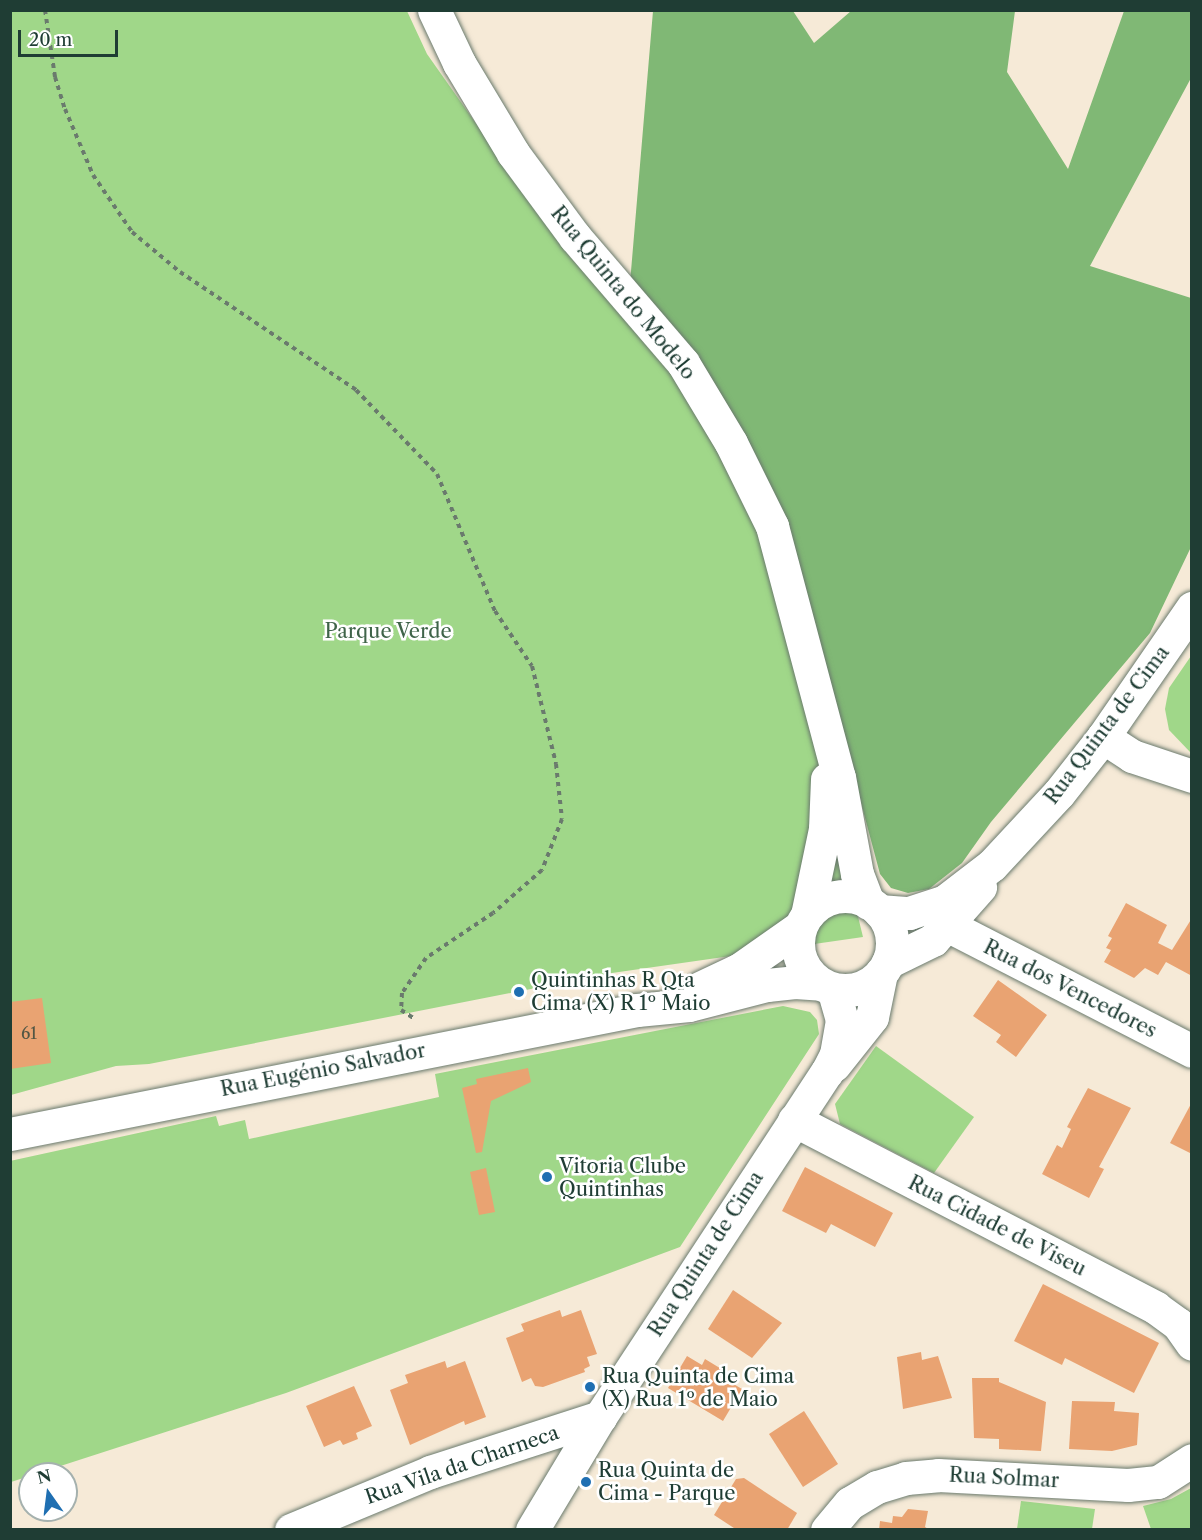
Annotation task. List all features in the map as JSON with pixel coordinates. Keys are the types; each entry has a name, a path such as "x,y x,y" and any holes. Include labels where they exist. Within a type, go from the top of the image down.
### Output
{"street":[{"name":"Rua Quinta do Modelo","path":"434,10 459,63 513,153 575,237 683,363 731,442 772,526 849,820 857,874 874,907"},
{"name":"Rua Quinta de Cima","path":"826,1072 846,1053 872,1017 885,968 933,940 949,926 992,865 1059,793 1103,737 1191,608"},
{"name":"Rua Quinta do Modelo","path":"804,921 825,829 825,726"},
{"path":"1103,737 1131,756 1191,776"},
{"name":"Rua Quinta de Cima","path":"874,907 909,913 945,901 992,865"},
{"path":"842,896 874,907 891,935 885,968 860,988 827,987 810,976 798,953 804,921 822,902 842,896"},
{"name":"Rua Eugénio Salvador","path":"637,1010 719,979 804,921"},
{"name":"Rua dos Vencedores","path":"949,926 1191,1051"},
{"name":"Rua Eugénio Salvador","path":"10,1134 426,1050 637,1010 690,1005 782,983 827,987"},
{"name":"Rua Quinta de Cima","path":"532,1530 600,1417 836,1054 842,1020 827,987"},
{"name":"Rua Cidade de Viseu","path":"794,1120 1156,1308 1178,1324 1191,1344"},
{"name":"Rua Vila da Charneca","path":"291,1530 430,1472 600,1417"},
{"name":"Rua Solmar","path":"827,1530 850,1503 877,1487 906,1478 938,1475 1128,1485 1158,1482 1191,1460"}],"path":[{"path":"45,10 55,77 65,109 93,175 132,232 180,272 356,390 437,474 495,611 532,666 556,764 562,819 542,870 493,914 426,958 402,993 401,1010 416,1019 426,1050"}],"green space":[{"name":"Parque Verde","path":"11,11 407,11 427,54 570,257 672,367 765,536 863,937 612,973 149,1064 116,1066 11,1095"},
{"path":"653,11 793,11 814,43 851,11 1015,11 1007,72 1068,169 1124,11 1191,11 1191,78 1090,266 1191,298 1191,547 1150,633 991,822 962,863 929,889 908,893 891,888 880,874 784,514 630,283"},
{"path":"1191,656 1191,753 1169,730 1165,709 1169,688"},
{"path":"783,1006 810,1012 817,1020 819,1034 680,1247 286,1393 73,1462 18,1462 18,1480 11,1482 10,1161 216,1116 219,1126 245,1120 249,1139 439,1097 435,1074"},
{"path":"876,1046 974,1117 934,1173 840,1124 835,1104"},
{"path":"1191,1488 1191,1529 1151,1529 1143,1506 1171,1499"},
{"path":"1021,1501 1095,1509 1092,1529 1017,1529"}],"building":[{"path":"1126,903 1167,925 1158,943 1172,950 1192,918 1192,976 1166,962 1158,975 1145,968 1134,978 1104,962 1111,950 1106,948 1112,938 1108,936"},
{"path":"998,980 1047,1015 1016,1057 996,1042 1001,1035 973,1016"},
{"path":"42,998 51,1063 10,1069 10,1002"},
{"path":"528,1068 531,1082 491,1101 482,1152 476,1153 462,1088 477,1084 476,1079"},
{"path":"1088,1088 1131,1108 1099,1167 1104,1169 1089,1198 1042,1174 1057,1145 1062,1148 1071,1129 1067,1127"},
{"path":"1192,1102 1192,1154 1170,1143"},
{"path":"805,1167 893,1213 875,1247 831,1224 826,1233 782,1211"},
{"path":"486,1168 495,1212 479,1215 470,1172"},
{"path":"1043,1284 1159,1343 1134,1393 1065,1358 1062,1365 1014,1341"},
{"path":"733,1290 782,1323 752,1358 708,1329"},
{"path":"560,1310 562,1317 581,1310 597,1354 587,1357 590,1366 584,1369 585,1372 543,1387 535,1386 531,1378 522,1382 506,1338 524,1331 521,1324"},
{"path":"921,1352 922,1360 938,1356 952,1398 903,1409 897,1357"},
{"path":"687,1356 702,1365 705,1359 728,1373 725,1379 742,1389 723,1421 668,1388"},
{"path":"445,1361 447,1368 465,1361 486,1417 465,1425 464,1421 410,1445 390,1390 408,1383 405,1375"},
{"path":"972,1378 999,1378 999,1382 1046,1402 1041,1451 999,1449 999,1439 974,1438"},
{"path":"354,1386 372,1426 356,1433 358,1439 343,1445 340,1440 324,1447 306,1406"},
{"path":"1072,1401 1115,1402 1114,1411 1139,1413 1137,1445 1112,1451 1069,1449"},
{"path":"804,1411 838,1464 803,1487 769,1434"},
{"path":"744,1478 797,1513 787,1530 737,1530 714,1515 736,1479"},
{"path":"908,1509 928,1511 925,1527 930,1530 879,1530 880,1521 892,1523 893,1516 902,1517"}],"place":[{"name":"Quintinhas R Qta Cima (X) R 1º Maio","path":"519,992"},
{"name":"Vitoria Clube Quintinhas","path":"547,1177"},
{"name":"Rua Quinta de Cima (X) Rua 1º de Maio","path":"590,1387"},
{"name":"Rua Quinta de Cima - Parque","path":"586,1482"}]}
